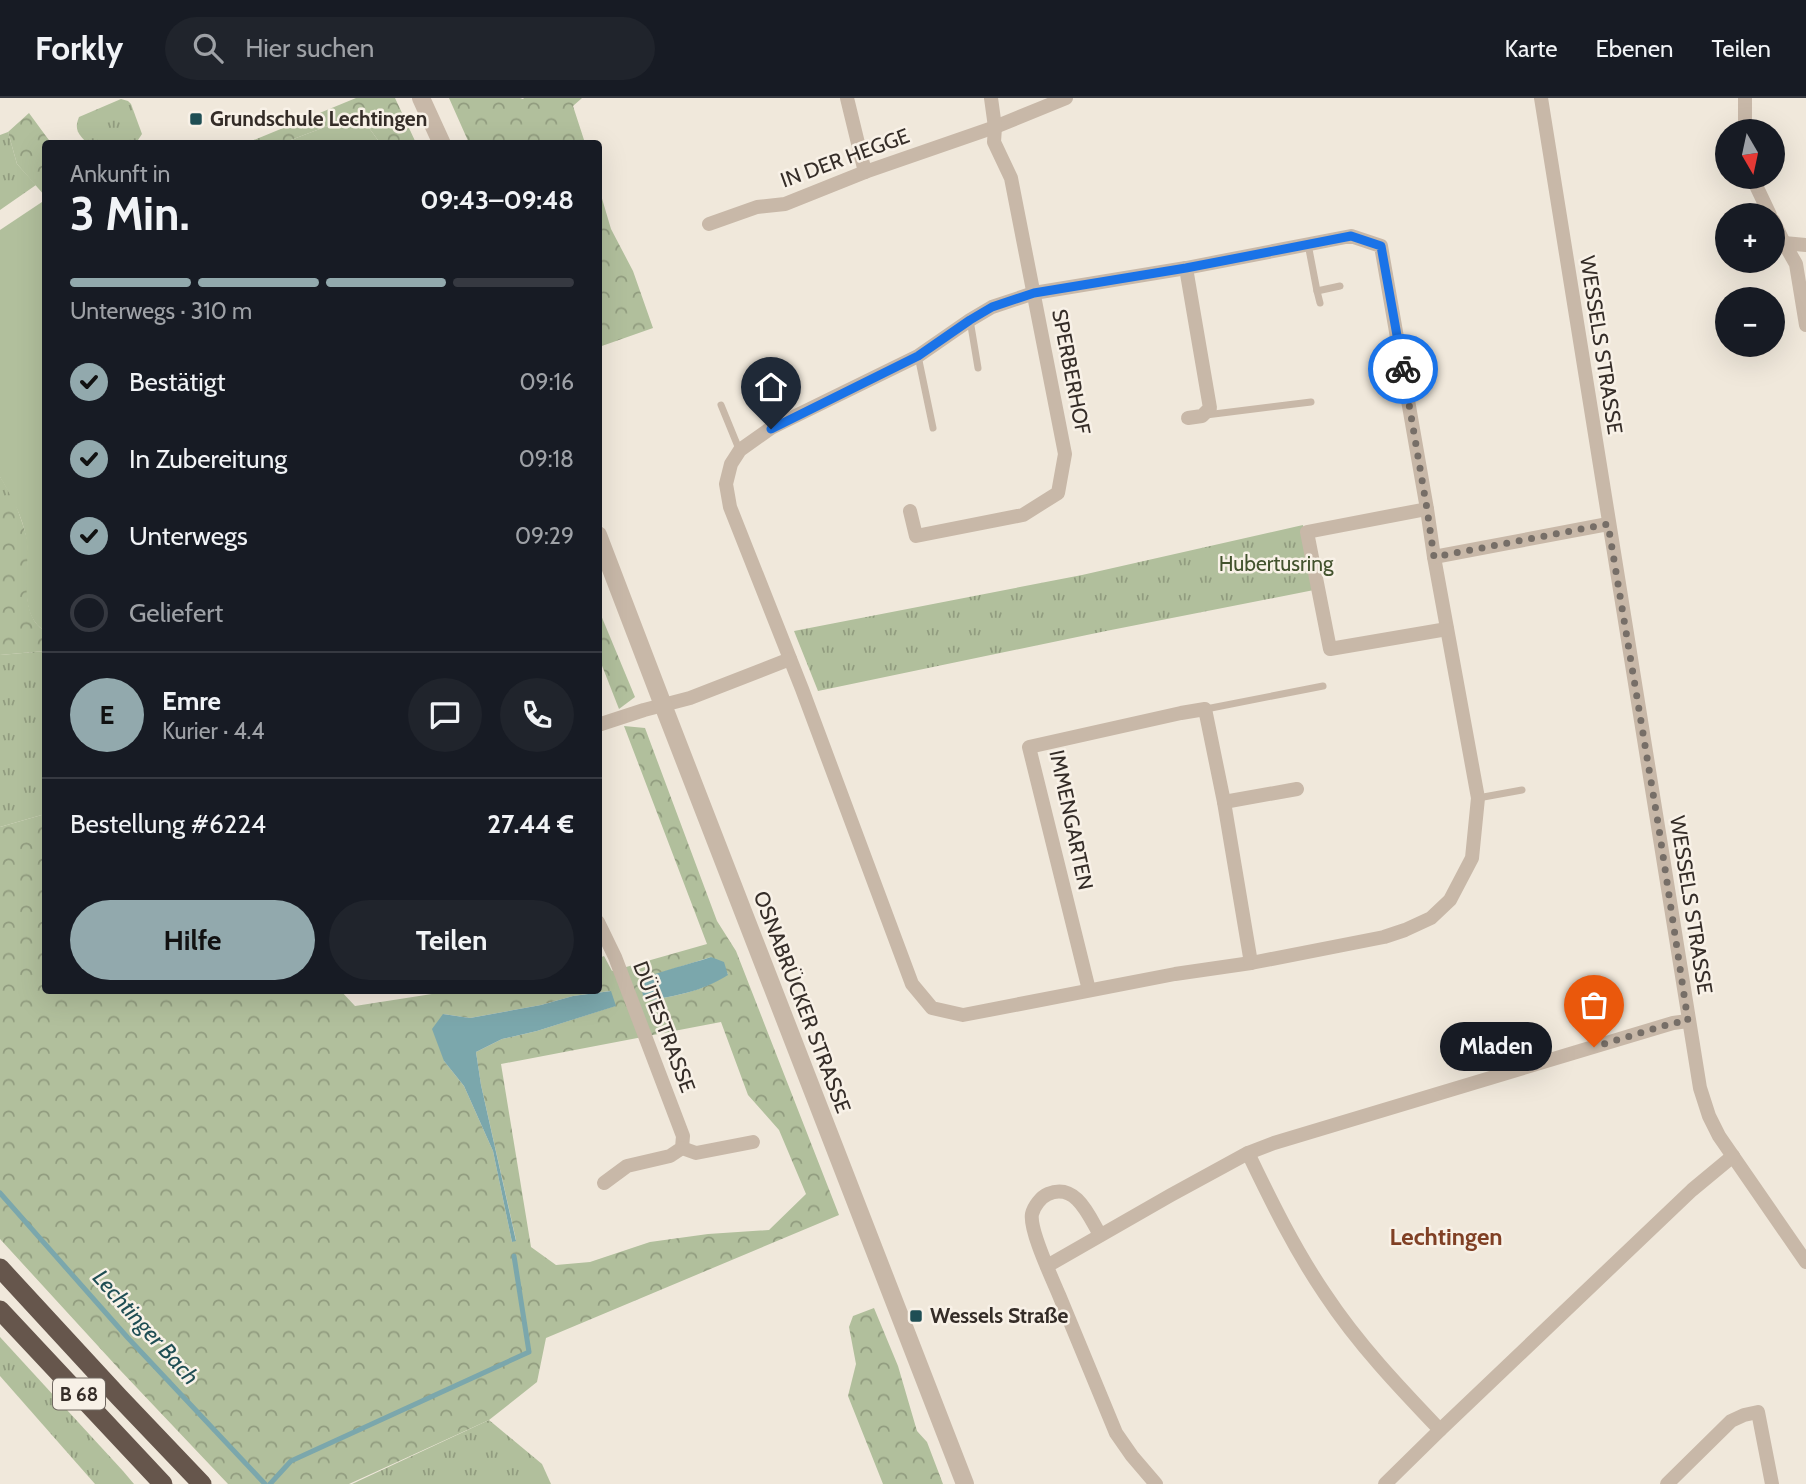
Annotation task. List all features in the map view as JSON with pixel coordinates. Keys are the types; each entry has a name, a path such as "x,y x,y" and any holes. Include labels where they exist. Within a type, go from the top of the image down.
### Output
{"highway":[{"name":"B 68","path":"0,1268 202,1484"},
{"name":"B 68","path":"0,1310 163,1484"}],"street":[{"path":"421,98 440,140"},
{"path":"847,98 865,172"},
{"path":"991,98 994,142 1011,178 1034,293"},
{"name":"IN DER HEGGE","path":"709,224 757,207 785,204 1066,98"},
{"name":"WESSELS STRASSE","path":"1541,98 1700,1088 1719,1136 1806,1262"},
{"path":"1745,98 1745,119"},
{"path":"1351,236 1381,246 1478,798 1472,858 1450,900 1430,918 1384,937 963,1015 932,1008 912,984 730,507 726,484 731,464 740,450 771,429 918,356 992,307 1034,293 1186,268 1351,236"},
{"path":"1785,243 1806,245"},
{"path":"1785,245 1796,264 1806,325"},
{"path":"1186,268 1210,408 1195,417"},
{"name":"SPERBERHOF","path":"910,512 916,536 1023,515 1058,493 1065,454 1034,293"},
{"path":"1427,509 1307,532 1330,649 1447,629"},
{"path":"1434,557 1608,524"},
{"name":"OSNABRÜCKER STRASSE","path":"602,545 965,1484"},
{"path":"602,724 690,698 790,659"},
{"path":"1205,709 1224,802 1251,963"},
{"name":"IMMENGARTEN","path":"1089,990 1030,747 1205,709"},
{"path":"1224,802 1297,789"},
{"name":"DÜTESTRASSE","path":"602,930 615,957 683,1136 682,1148"},
{"path":"1047,1266 1248,1153 1274,1143 1660,1027 1688,1021"},
{"path":"604,1183 627,1166 670,1156 682,1148 696,1153 753,1142"},
{"path":"1248,1153 1290,1237 1325,1294 1381,1368 1440,1430"},
{"path":"1385,1484 1692,1189 1733,1156"},
{"path":"1100,1235 1081,1202 1071,1194 1059,1191 1046,1194 1037,1203 1032,1215 1033,1228 1047,1266 1116,1433 1156,1484"},
{"path":"1667,1484 1731,1421 1758,1412 1772,1484"}],"lane":[{"path":"1308,244 1320,303"},
{"path":"1317,291 1340,286"},
{"path":"970,320 978,368"},
{"path":"918,356 933,428"},
{"path":"1195,417 1311,401"},
{"path":"721,405 740,450"},
{"name":"IMMENGARTEN","path":"1205,709 1323,686"},
{"path":"1478,798 1522,790"}],"green space":[{"path":"356,98 395,98 415,140 378,140 359,114 291,140 254,140"},
{"path":"449,98 582,98 573,106 584,140 468,140"},
{"path":"121,99 131,104 142,134 138,140 84,140 78,131 79,117"},
{"path":"29,113 49,140 42,140 42,193 17,164 8,132"},
{"path":"359,114 378,140 291,140"},
{"path":"8,132 17,164 36,185 0,210 0,135"},
{"path":"602,199 611,229 633,271 653,328 602,346"},
{"path":"42,202 42,628 30,613 27,601 27,549 24,529 19,513 0,477 0,230"},
{"path":"1,478 15,502 0,502"},
{"path":"0,502 15,502 27,539 28,601 36,623 42,628 42,651 0,655"},
{"name":"Hubertusring","path":"1303,525 1314,590 818,691 794,631 1082,575"},
{"path":"602,618 635,697 619,709 602,666"},
{"path":"42,651 42,815 0,827 0,655"},
{"path":"624,726 645,728 717,921 736,951 839,1215 546,1338 537,1382 489,1420 349,1484 228,1484 0,1239 0,827 42,815 42,994 344,994 355,1006 432,994 588,994 470,1018 443,1014 444,1061 464,1086 493,1151 512,1242 516,1240 476,1052 502,1039 537,1031 615,1006 610,991 602,992 602,957 612,971 707,944","holes":["711,957 728,974 698,989 644,1001 641,979","721,1022 748,1095 779,1130 806,1194 769,1230 708,1234 650,1242 590,1262 556,1265 531,1247 501,1064"]},
{"path":"874,1308 898,1366 917,1431 927,1442 943,1484 883,1484 848,1396 856,1364 849,1327 853,1316"},
{"path":"0,1337 134,1484 95,1484 0,1376"},
{"path":"489,1420 542,1464 551,1484 352,1484"}],"water":[{"path":"711,957 724,962 728,975 698,989 644,1001 640,980"},
{"path":"611,991 616,1006 502,1039 476,1052 516,1241 512,1242 493,1151 464,1086 444,1061 432,1029 443,1014 470,1018"}],"waterway":[{"name":"Lechtinger Bach","path":"0,1193 128,1338 265,1484"},
{"path":"270,1484 291,1461 529,1352 514,1256"}],"way so far":[{"path":"1403,369 1434,557 1608,524 1688,1021 1594,1047"}],"place":[{"name":"Grundschule Lechtingen","path":"196,119"},
{"name":"Mladen","path":"1594,1047"},
{"name":"Wessels Straße","path":"916,1316"}],"district":[{"name":"Lechtingen","path":"1446,1237"}],"route":[{"path":"771,429 918,356 992,307 1034,293 1186,268 1351,236 1381,246 1403,369"}]}
